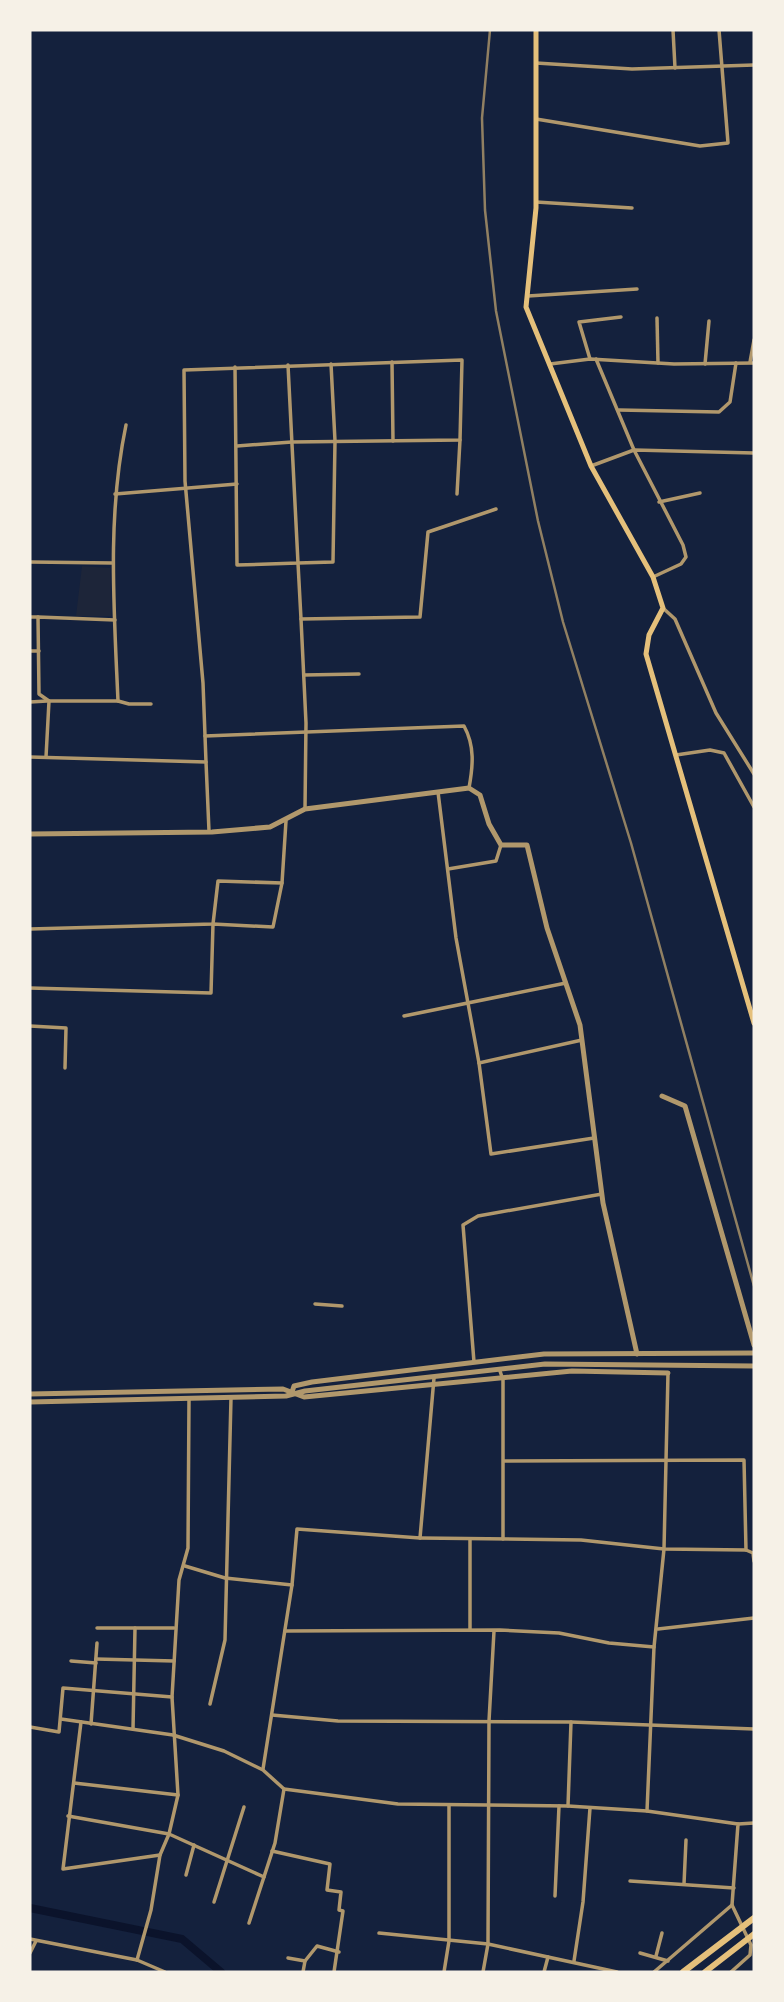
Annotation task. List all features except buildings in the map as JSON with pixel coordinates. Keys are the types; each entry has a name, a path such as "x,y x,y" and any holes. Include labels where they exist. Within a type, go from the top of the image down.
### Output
{"highway":[{"path":"683,1972 754,1918"},
{"path":"705,1972 752,1936"}],"main road":[{"path":"536,30 536,202 526,307 591,466 653,577 663,608 649,635 646,654 754,1023"}],"street":[{"path":"673,30 675,68"},
{"path":"536,119 700,146 728,143 724,66 719,30"},
{"path":"536,64 632,69 754,65"},
{"path":"536,202 632,208"},
{"path":"527,296 637,289"},
{"path":"590,359 579,322 621,317"},
{"path":"657,318 658,363"},
{"path":"705,364 709,321"},
{"path":"549,364 590,359 658,363 752,363 754,341"},
{"path":"596,359 634,450 683,545 685,557 681,564 653,577"},
{"path":"209,832 205,736 185,488 184,370 462,360 457,494"},
{"path":"392,362 393,441"},
{"path":"619,410 719,412 727,409 736,363"},
{"path":"235,367 237,565 333,562 335,441 331,364"},
{"path":"288,365 304,675 304,809"},
{"path":"118,701 113,563 115,494 126,425"},
{"path":"237,446 292,442 460,440"},
{"path":"591,466 634,450 754,453"},
{"path":"115,494 237,484"},
{"path":"659,502 700,493"},
{"path":"301,619 420,617 429,532 496,509"},
{"path":"30,562 113,563"},
{"path":"663,608 675,618 716,713 754,774"},
{"path":"30,617 115,620"},
{"path":"38,617 39,694 49,701"},
{"path":"30,651 39,651"},
{"path":"304,675 359,674"},
{"path":"46,757 49,701"},
{"path":"30,702 118,701 129,705 150,704"},
{"path":"205,736 464,726 471,739 473,764 470,788"},
{"path":"676,755 710,750 724,752 754,807"},
{"path":"30,757 206,762"},
{"path":"30,834 209,832 270,827 286,821 304,809 470,788 480,795 489,824 501,845 496,860 448,869"},
{"path":"438,792 491,1154 594,1138"},
{"path":"30,929 214,923 273,927 282,883 286,821"},
{"path":"501,845 527,845 547,928 580,1025 602,1194 636,1354"},
{"path":"30,988 211,993 218,881 282,883"},
{"path":"404,1016 565,983"},
{"path":"746,994 754,992"},
{"path":"30,1026 66,1028 65,1068"},
{"path":"479,1063 582,1040"},
{"path":"662,1096 685,1106 754,1345"},
{"path":"474,1364 463,1225 478,1216 602,1194"},
{"path":"315,1304 342,1306"},
{"path":"292,1392 294,1386 312,1381 544,1354 754,1353"},
{"path":"30,1402 286,1396 292,1392 575,1363 754,1366"},
{"path":"500,1371 503,1380 503,1539"},
{"path":"30,1394 283,1389 304,1397 503,1380 572,1371 668,1373 664,1549 658,1629 654,1647 647,1811"},
{"path":"420,1538 434,1377"},
{"path":"210,1704 225,1640 231,1398"},
{"path":"137,1960 151,1910 160,1855 169,1834 178,1795 172,1697 178,1580 185,1566 188,1548 189,1400"},
{"path":"504,1461 744,1460 746,1550"},
{"path":"263,1770 292,1585 298,1529 420,1538 581,1540 664,1549 746,1550 753,1553 754,1561"},
{"path":"470,1539 470,1630"},
{"path":"185,1566 225,1578 292,1585"},
{"path":"658,1629 754,1618"},
{"path":"97,1628 174,1628"},
{"path":"133,1729 135,1628"},
{"path":"285,1631 470,1630 559,1633 610,1643 654,1647"},
{"path":"483,1972 488,1944 487,1804 494,1631"},
{"path":"91,1724 97,1643"},
{"path":"71,1661 174,1661"},
{"path":"30,1727 60,1732 63,1688 94,1693 172,1697"},
{"path":"272,1715 338,1721 571,1722 754,1729"},
{"path":"61,1719 173,1735 224,1751 263,1770 284,1789 398,1804 568,1806 647,1811 754,1824"},
{"path":"81,1722 63,1870 160,1855"},
{"path":"568,1806 571,1722"},
{"path":"74,1783 178,1795"},
{"path":"249,1923 272,1851 284,1789"},
{"path":"444,1972 449,1941 449,1805"},
{"path":"555,1896 559,1806"},
{"path":"214,1902 244,1807"},
{"path":"574,1961 583,1902 590,1808"},
{"path":"68,1816 169,1834 264,1877"},
{"path":"732,1972 750,1955 751,1945 732,1905 738,1824"},
{"path":"684,1884 686,1840"},
{"path":"186,1875 194,1845"},
{"path":"272,1851 330,1864 327,1890 341,1892 339,1910 343,1912 334,1972"},
{"path":"630,1881 734,1888"},
{"path":"654,1972 732,1905"},
{"path":"379,1933 488,1944 617,1972"},
{"path":"656,1956 662,1933"},
{"path":"30,1940 137,1960 162,1972"},
{"path":"30,1953 36,1941"},
{"path":"303,1972 305,1961 317,1946 339,1952"},
{"path":"640,1953 668,1961"},
{"path":"544,1972 548,1956"},
{"path":"288,1958 305,1961"}],"shaded area":[{"path":"82,566 110,568 111,616 76,616"}],"waterway":[{"path":"30,1908 182,1939 221,1972"}],"railway":[{"path":"490,30 482,118 485,210 496,311 538,521 563,622 631,843 754,1286"}]}
